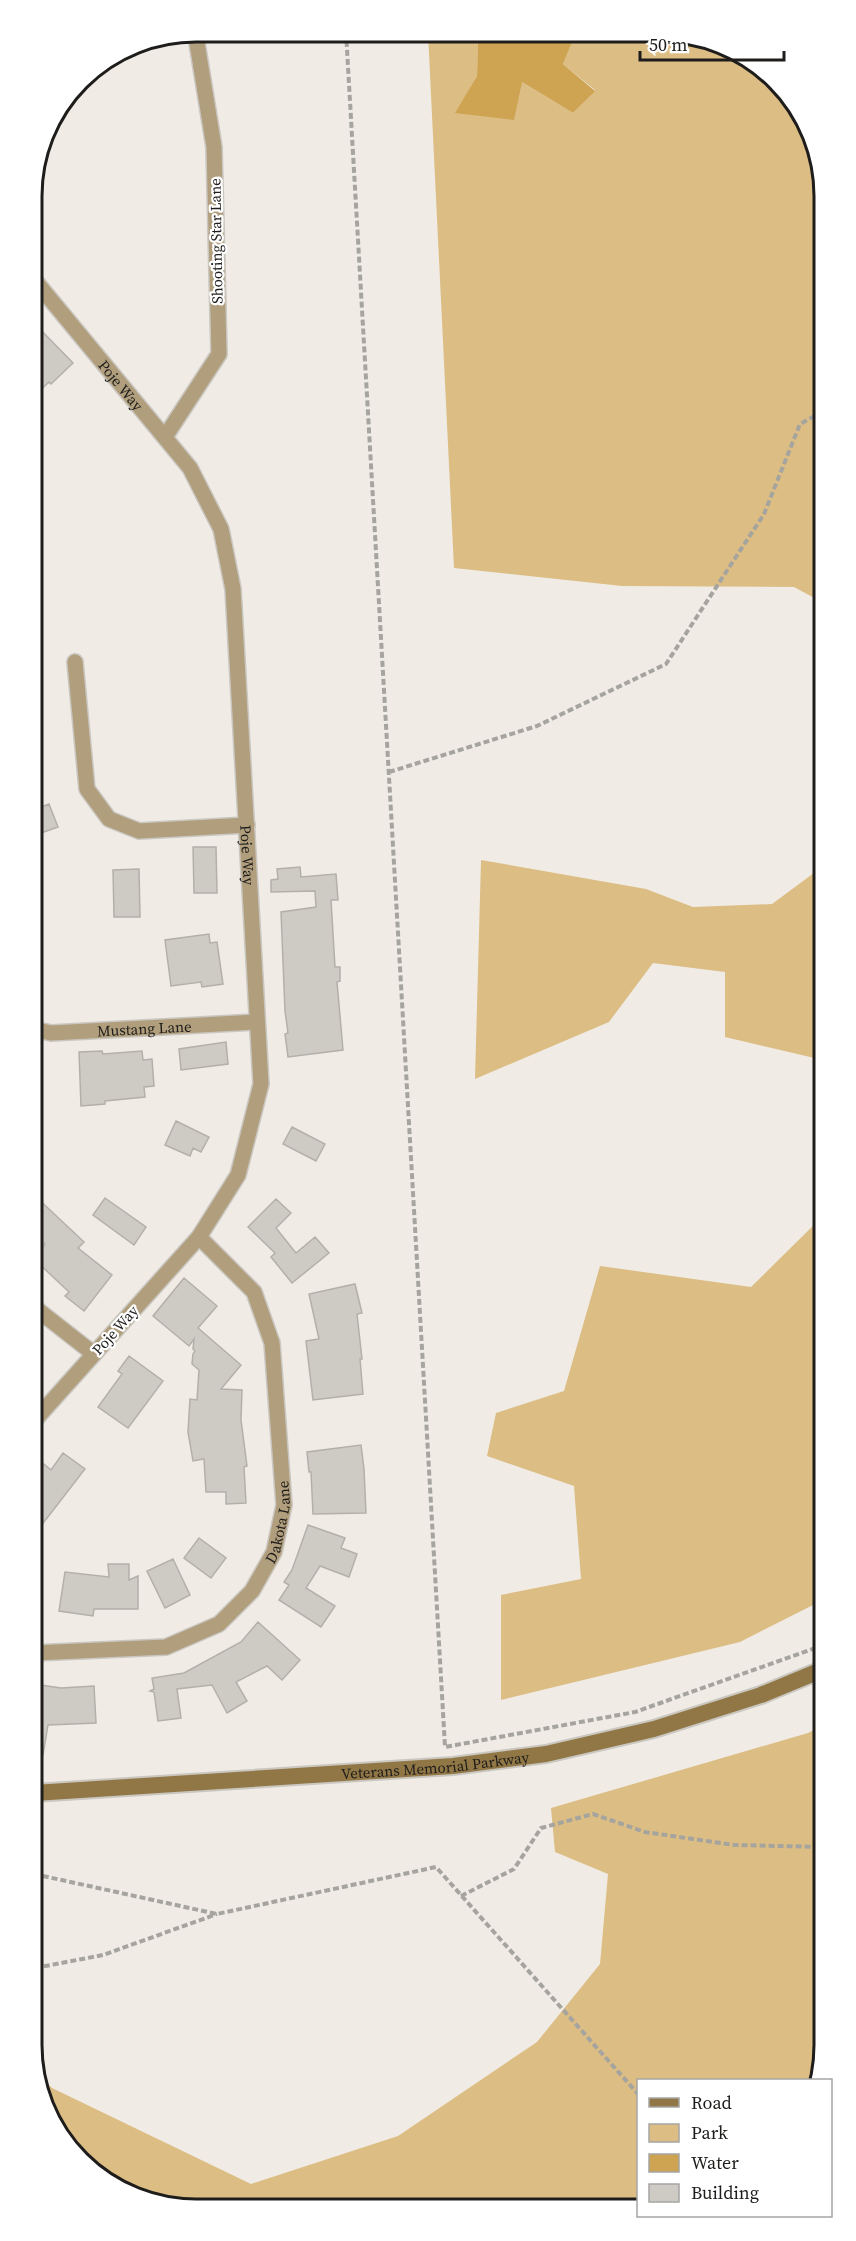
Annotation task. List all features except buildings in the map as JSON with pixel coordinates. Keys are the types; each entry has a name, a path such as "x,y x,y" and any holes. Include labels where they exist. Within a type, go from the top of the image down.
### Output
{"main road":[{"name":"Veterans Memorial Parkway","path":"42,1792 453,1766 546,1754 654,1729 761,1695 814,1673"}],"street":[{"name":"Shooting Star Lane","path":"165,437 219,354 214,147 197,42"},
{"name":"Poje Way","path":"42,289 190,468 221,529 233,589 261,1084 238,1175 199,1237 42,1412"},
{"path":"75,662 87,789 109,819 139,831 247,825"},
{"name":"Mustang Lane","path":"42,1031 51,1033 257,1022"},
{"name":"Dakota Lane","path":"42,1653 166,1647 219,1624 252,1591 274,1552 284,1505 272,1343 254,1292 199,1237"},
{"path":"42,1313 94,1354"}],"path":[{"path":"347,42 445,1748 635,1712 814,1649"},
{"path":"389,772 537,726 666,664 764,514 800,424 814,416"},
{"path":"461,1896 514,1869 541,1828 593,1814 645,1832 734,1845 814,1847"},
{"path":"42,1967 103,1955 217,1914 436,1867 637,2092"},
{"path":"42,1876 217,1914"}],"green space":[{"path":"428,42 478,42 477,76 456,113 522,82 573,113 595,90 563,64 571,42 670,42 709,50 728,58 754,74 782,102 802,137 813,176 814,598 794,587 622,586 454,568"},
{"path":"481,860 646,889 693,907 772,904 814,873 814,1058 725,1037 725,972 653,963 609,1022 475,1079"},
{"path":"814,1225 814,1605 740,1642 501,1700 501,1595 581,1579 574,1486 487,1456 496,1413 564,1391 600,1266 751,1287"},
{"path":"814,1730 814,2055 810,2079 637,2079 637,2199 176,2198 147,2191 128,2183 102,2167 74,2139 63,2122 47,2084 52,2088 251,2184 398,2136 537,2042 600,1964 608,1874 555,1852 551,1808"}],"water":[{"path":"478,42 572,42 563,64 595,91 573,113 522,82 514,120 455,113 477,76"}]}
